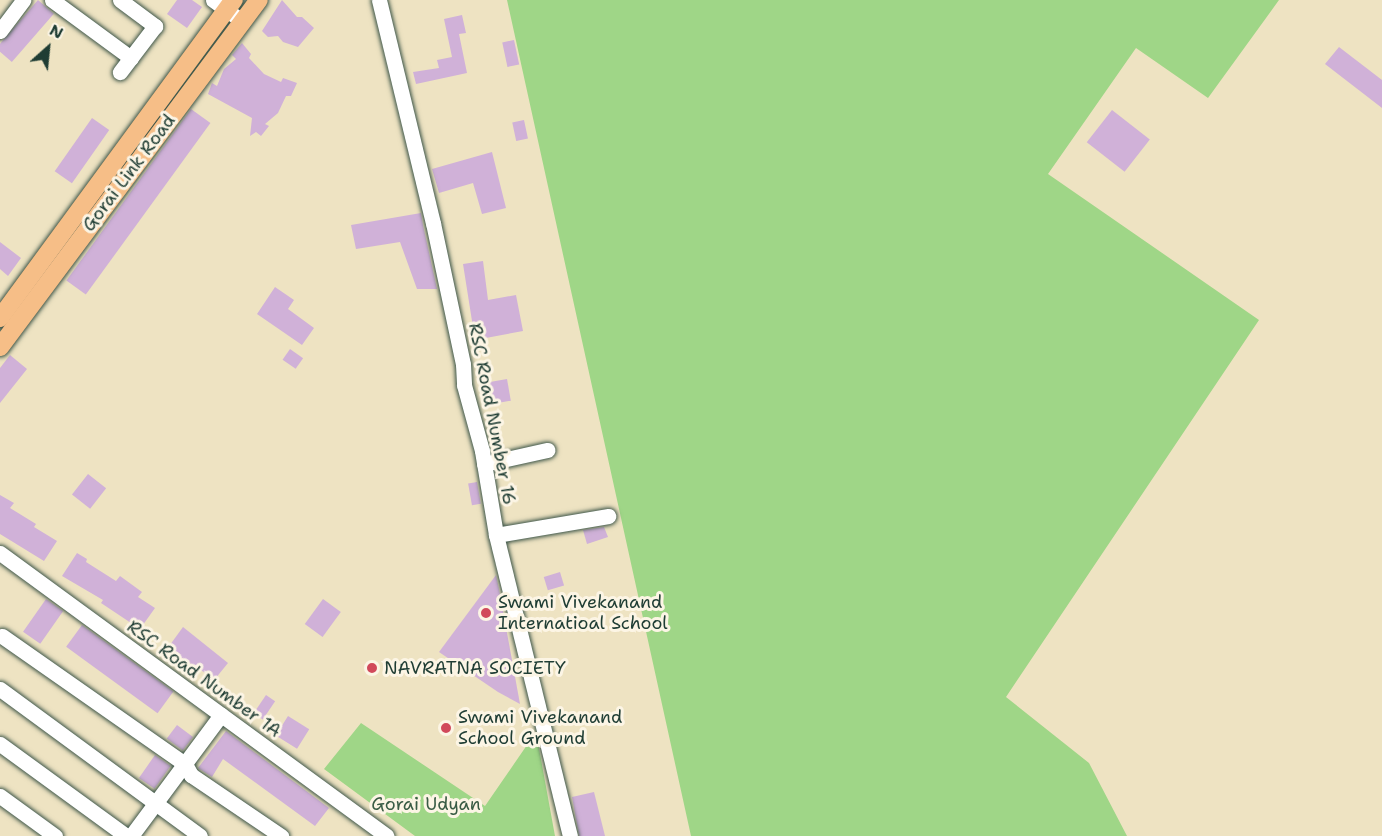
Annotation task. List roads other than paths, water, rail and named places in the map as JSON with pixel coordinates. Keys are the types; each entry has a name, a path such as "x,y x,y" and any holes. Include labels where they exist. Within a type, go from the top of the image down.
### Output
{"main road":[{"name":"Gorai Link Road","path":"0,347 259,0"},
{"name":"Gorai Link Road","path":"0,318 225,3"}],"street":[{"path":"0,31 23,0"},
{"path":"52,0 131,58"},
{"path":"120,0 155,26 120,72"},
{"name":"RSC Road Number 16","path":"379,0 433,223 463,364 464,385 484,464 496,535 570,836"},
{"path":"225,3 243,22"},
{"path":"484,464 547,450"},
{"path":"496,535 608,516"},
{"name":"RSC Road Number 1A","path":"0,553 386,836"},
{"path":"2,636 185,764 191,775 281,836"},
{"path":"0,689 200,836"},
{"path":"131,836 221,715"},
{"path":"0,744 126,836"},
{"path":"0,796 55,836"}],"place":[{"name":"Swami Vivekanand Internatioal School","path":"486,613"},
{"name":"NAVRATNA SOCIETY","path":"372,668"},
{"name":"Swami Vivekanand School Ground","path":"446,728"}],"park label":[{"name":"Gorai Udyan","path":"426,804"}]}
